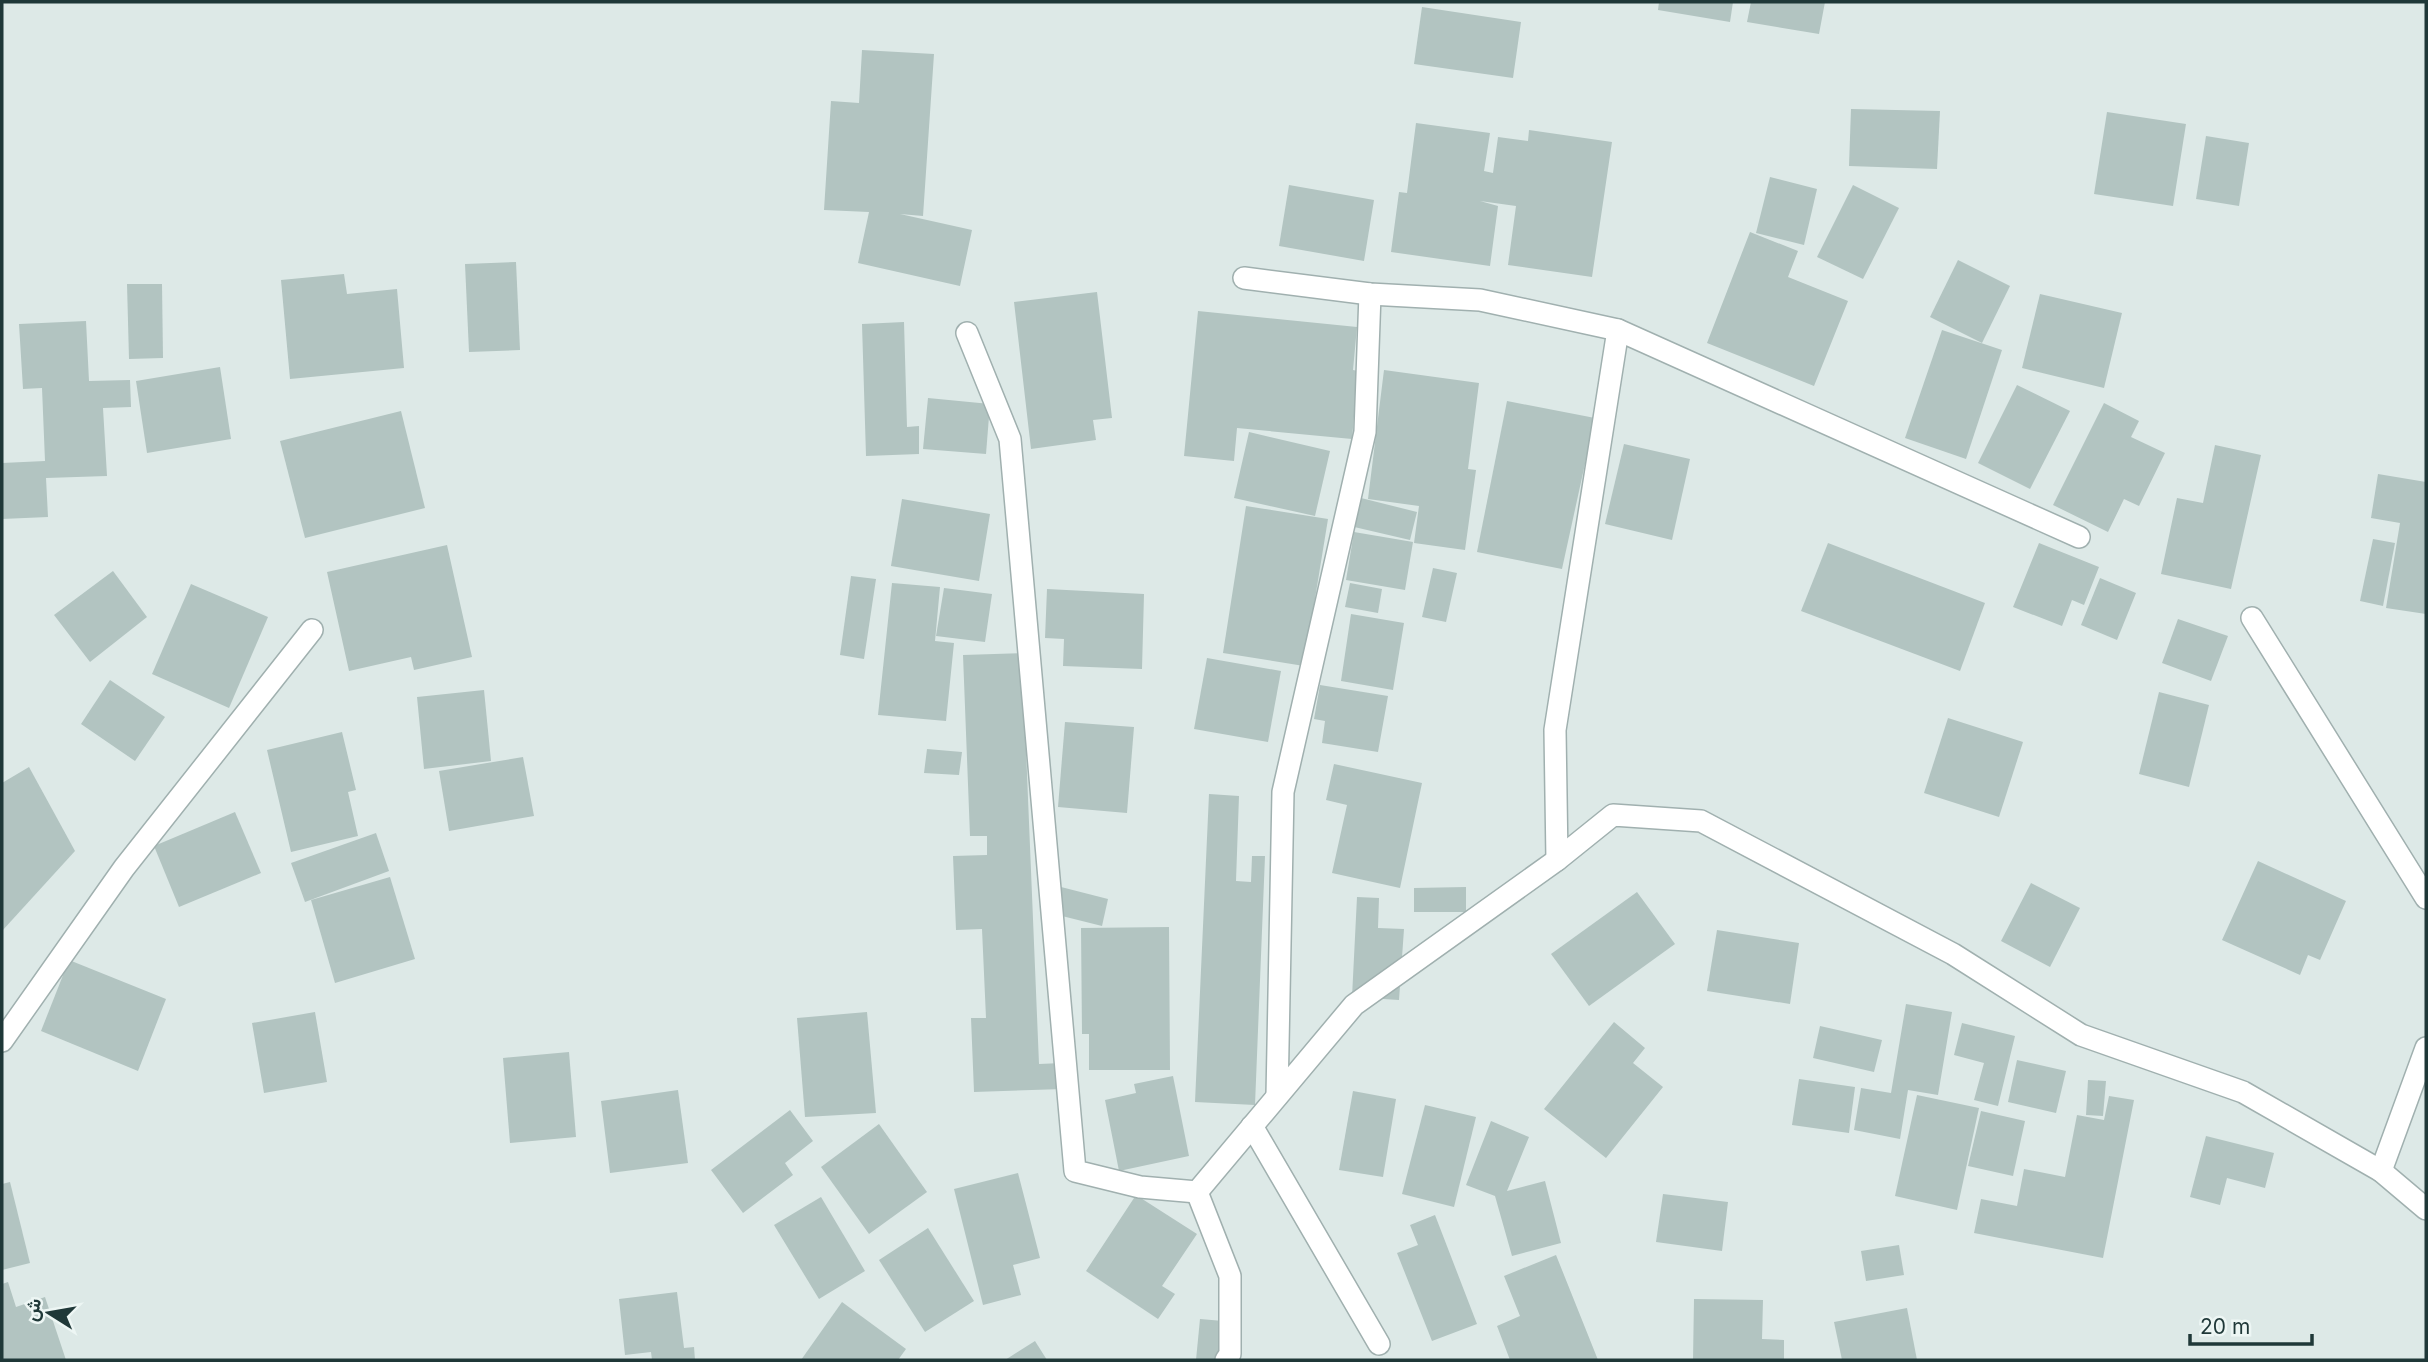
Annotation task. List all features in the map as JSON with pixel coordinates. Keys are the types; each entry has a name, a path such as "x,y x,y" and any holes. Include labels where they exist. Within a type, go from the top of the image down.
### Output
{"street":[{"path":"1244,278 1370,294 1480,300 1618,330 2079,537"},
{"path":"1277,1096 1283,792 1364,432 1370,294"},
{"path":"1557,860 1555,730 1618,330"},
{"path":"967,333 1010,439 1075,1171 1140,1187 1197,1192"},
{"path":"2252,618 2426,898"},
{"path":"2,1041 124,868 312,630"},
{"path":"1197,1192 1354,1005 1557,860 1613,815 1701,821 1953,954 2081,1035 2243,1093 2381,1171 2426,1209"},
{"path":"2381,1171 2426,1048"},
{"path":"1252,1126 1379,1344"},
{"path":"1197,1192 1230,1276 1230,1354 1226,1360"}],"building":[{"path":"1659,2 1733,2 1730,22 1658,10"},
{"path":"1751,2 1825,2 1819,34 1747,22"},
{"path":"1422,7 1521,22 1513,78 1414,64"},
{"path":"862,50 934,54 923,216 900,214 972,230 960,286 858,263 869,212 824,210 831,101 859,103"},
{"path":"1851,109 1940,111 1937,169 1849,166"},
{"path":"2107,112 2186,124 2173,206 2094,194"},
{"path":"1416,123 1490,133 1484,171 1493,173 1498,137 1528,141 1529,130 1612,142 1592,277 1508,265 1516,206 1480,201 1498,206 1490,266 1391,252 1399,192 1407,193"},
{"path":"2206,136 2249,143 2239,206 2196,199"},
{"path":"1770,177 1817,189 1804,245 1756,233"},
{"path":"1289,185 1374,200 1364,261 1279,246"},
{"path":"1853,185 1899,208 1863,279 1817,257"},
{"path":"1750,232 1798,251 1788,277 1848,301 1814,386 1707,343"},
{"path":"1958,260 2010,286 1982,343 1930,317"},
{"path":"516,262 520,350 469,352 465,264"},
{"path":"344,274 347,294 397,289 404,368 290,379 281,280"},
{"path":"127,284 162,284 163,358 129,359"},
{"path":"1097,292 1112,418 1093,420 1096,440 1031,449 1014,302"},
{"path":"2040,294 2122,313 2104,388 2022,368"},
{"path":"1198,311 1357,327 1353,370 1358,371 1352,439 1237,428 1234,461 1184,456"},
{"path":"86,321 89,381 130,380 131,407 103,408 107,476 46,478 48,517 2,519 2,463 45,461 42,388 23,389 19,324"},
{"path":"904,322 907,427 919,426 919,454 866,456 862,324"},
{"path":"1942,330 2002,350 1966,459 1905,438"},
{"path":"220,367 231,439 147,453 136,381"},
{"path":"1384,370 1479,383 1468,469 1476,470 1465,550 1414,543 1419,506 1368,499"},
{"path":"2017,385 2070,411 2030,489 1978,463"},
{"path":"928,398 990,404 986,454 923,449"},
{"path":"1507,401 1595,418 1562,569 1477,552"},
{"path":"2104,403 2139,421 2131,437 2165,453 2139,506 2124,499 2108,532 2053,505"},
{"path":"401,411 425,508 305,538 280,441"},
{"path":"1249,432 1330,451 1315,516 1234,498"},
{"path":"1624,444 1690,459 1672,540 1605,524"},
{"path":"2215,445 2261,455 2231,589 2161,574 2177,498 2203,503"},
{"path":"2378,474 2426,482 2426,614 2386,608 2400,523 2371,518"},
{"path":"1357,497 1417,512 1410,540 1350,526"},
{"path":"902,499 990,514 979,581 891,566"},
{"path":"1246,506 1328,519 1304,666 1223,653"},
{"path":"1354,532 1413,542 1405,590 1346,580"},
{"path":"2373,539 2395,543 2383,606 2360,601"},
{"path":"1828,543 1985,603 1960,671 1801,611"},
{"path":"2039,543 2099,567 2084,605 2072,600 2062,626 2013,607"},
{"path":"447,545 472,657 414,670 411,657 349,671 327,572"},
{"path":"1433,568 1457,573 1446,622 1422,617"},
{"path":"113,571 147,617 90,662 54,615"},
{"path":"851,576 876,579 864,659 840,655"},
{"path":"2100,578 2136,593 2117,640 2081,625"},
{"path":"892,583 940,587 935,641 954,643 946,721 878,715"},
{"path":"1350,583 1382,589 1378,613 1345,607"},
{"path":"191,584 268,617 229,708 152,674"},
{"path":"944,588 992,594 985,642 936,636"},
{"path":"1047,589 1144,594 1142,669 1063,666 1064,639 1045,638"},
{"path":"1351,614 1404,623 1393,690 1341,681"},
{"path":"2178,619 2228,636 2211,681 2162,663"},
{"path":"1022,653 1039,1064 1062,1063 1063,1089 974,1092 971,1018 986,1018 982,929 956,930 953,856 987,855 987,836 970,836 963,655"},
{"path":"1207,658 1281,671 1268,742 1194,729"},
{"path":"110,680 165,717 135,761 81,724"},
{"path":"1320,685 1388,696 1378,752 1322,743 1325,721 1314,719"},
{"path":"484,690 491,761 424,769 417,697"},
{"path":"2159,692 2209,705 2189,787 2139,774"},
{"path":"1948,718 2023,742 1999,817 1924,793"},
{"path":"1065,722 1134,727 1127,813 1058,807"},
{"path":"342,732 356,790 348,792 358,836 291,852 267,750"},
{"path":"927,749 962,752 959,775 924,773"},
{"path":"523,757 534,816 449,831 439,771"},
{"path":"1334,764 1422,783 1400,888 1332,873 1347,805 1326,800"},
{"path":"29,767 75,851 2,931 2,783"},
{"path":"1209,794 1239,796 1236,881 1251,882 1252,856 1265,856 1255,1105 1195,1102"},
{"path":"235,812 261,873 179,907 154,846"},
{"path":"376,833 389,871 305,902 291,863"},
{"path":"2258,861 2346,901 2320,960 2308,955 2300,975 2222,940"},
{"path":"390,877 415,959 335,983 311,900"},
{"path":"2031,883 2080,908 2050,967 2001,941"},
{"path":"1061,887 1108,899 1102,926 1054,914"},
{"path":"1466,887 1466,912 1414,912 1414,888"},
{"path":"1637,892 1675,944 1589,1006 1551,954"},
{"path":"1357,897 1379,898 1378,928 1404,929 1399,1000 1352,997"},
{"path":"1169,927 1170,1070 1089,1070 1089,1034 1082,1034 1081,928"},
{"path":"1717,930 1799,943 1790,1004 1707,991"},
{"path":"69,960 166,999 138,1071 41,1031"},
{"path":"1906,1004 1952,1012 1938,1095 1908,1090 1900,1139 1854,1130 1861,1088 1891,1093"},
{"path":"315,1012 327,1082 264,1093 252,1023"},
{"path":"867,1012 876,1113 805,1117 797,1018"},
{"path":"1614,1022 1645,1048 1633,1063 1663,1087 1606,1158 1544,1109"},
{"path":"1962,1023 2015,1036 1998,1106 1974,1100 1984,1063 1954,1055"},
{"path":"1820,1026 1882,1040 1874,1072 1813,1058"},
{"path":"569,1052 576,1137 510,1143 503,1058"},
{"path":"2017,1060 2066,1071 2056,1113 2008,1102"},
{"path":"1173,1076 1189,1156 1119,1171 1105,1100 1136,1093 1134,1084"},
{"path":"1799,1079 1855,1087 1849,1133 1792,1125"},
{"path":"2088,1080 2106,1081 2103,1116 2086,1115"},
{"path":"678,1090 688,1163 610,1173 601,1101"},
{"path":"1353,1091 1396,1099 1383,1177 1339,1170"},
{"path":"1917,1095 1979,1108 1957,1210 1895,1196"},
{"path":"2109,1096 2134,1100 2103,1258 1974,1233 1981,1199 2017,1206 2024,1169 2065,1177 2077,1115 2104,1120"},
{"path":"1425,1105 1476,1117 1454,1207 1402,1194"},
{"path":"790,1110 813,1141 785,1163 793,1175 743,1213 711,1170"},
{"path":"1981,1111 2025,1121 2013,1176 1968,1166"},
{"path":"1491,1121 1529,1137 1507,1191 1545,1181 1561,1243 1512,1256 1495,1196 1466,1185"},
{"path":"879,1124 927,1192 869,1234 821,1167"},
{"path":"2206,1136 2274,1153 2265,1188 2227,1178 2220,1205 2190,1197"},
{"path":"1018,1173 1040,1258 1013,1265 1021,1295 983,1305 954,1189"},
{"path":"10,1182 30,1263 2,1270 2,1184"},
{"path":"1663,1194 1728,1202 1722,1251 1656,1242"},
{"path":"1136,1195 1197,1234 1162,1286 1175,1294 1158,1319 1086,1271"},
{"path":"821,1197 865,1271 819,1299 774,1225"},
{"path":"1435,1215 1477,1324 1432,1341 1397,1253 1418,1245 1410,1225"},
{"path":"928,1228 974,1301 925,1332 879,1260"},
{"path":"1899,1245 1904,1275 1866,1281 1861,1251"},
{"path":"1556,1255 1598,1360 1510,1360 1497,1326 1520,1316 1504,1276"},
{"path":"8,1282 16,1307 45,1297 66,1360 2,1360 2,1284"},
{"path":"677,1292 684,1348 694,1347 695,1360 652,1360 651,1352 625,1355 619,1299"},
{"path":"1694,1299 1763,1300 1762,1339 1784,1340 1784,1360 1693,1360"},
{"path":"842,1302 906,1349 898,1360 801,1360"},
{"path":"1907,1308 1917,1360 1842,1360 1834,1322"},
{"path":"1200,1319 1223,1321 1220,1360 1196,1360"},
{"path":"1035,1341 1047,1360 1005,1360"}]}
